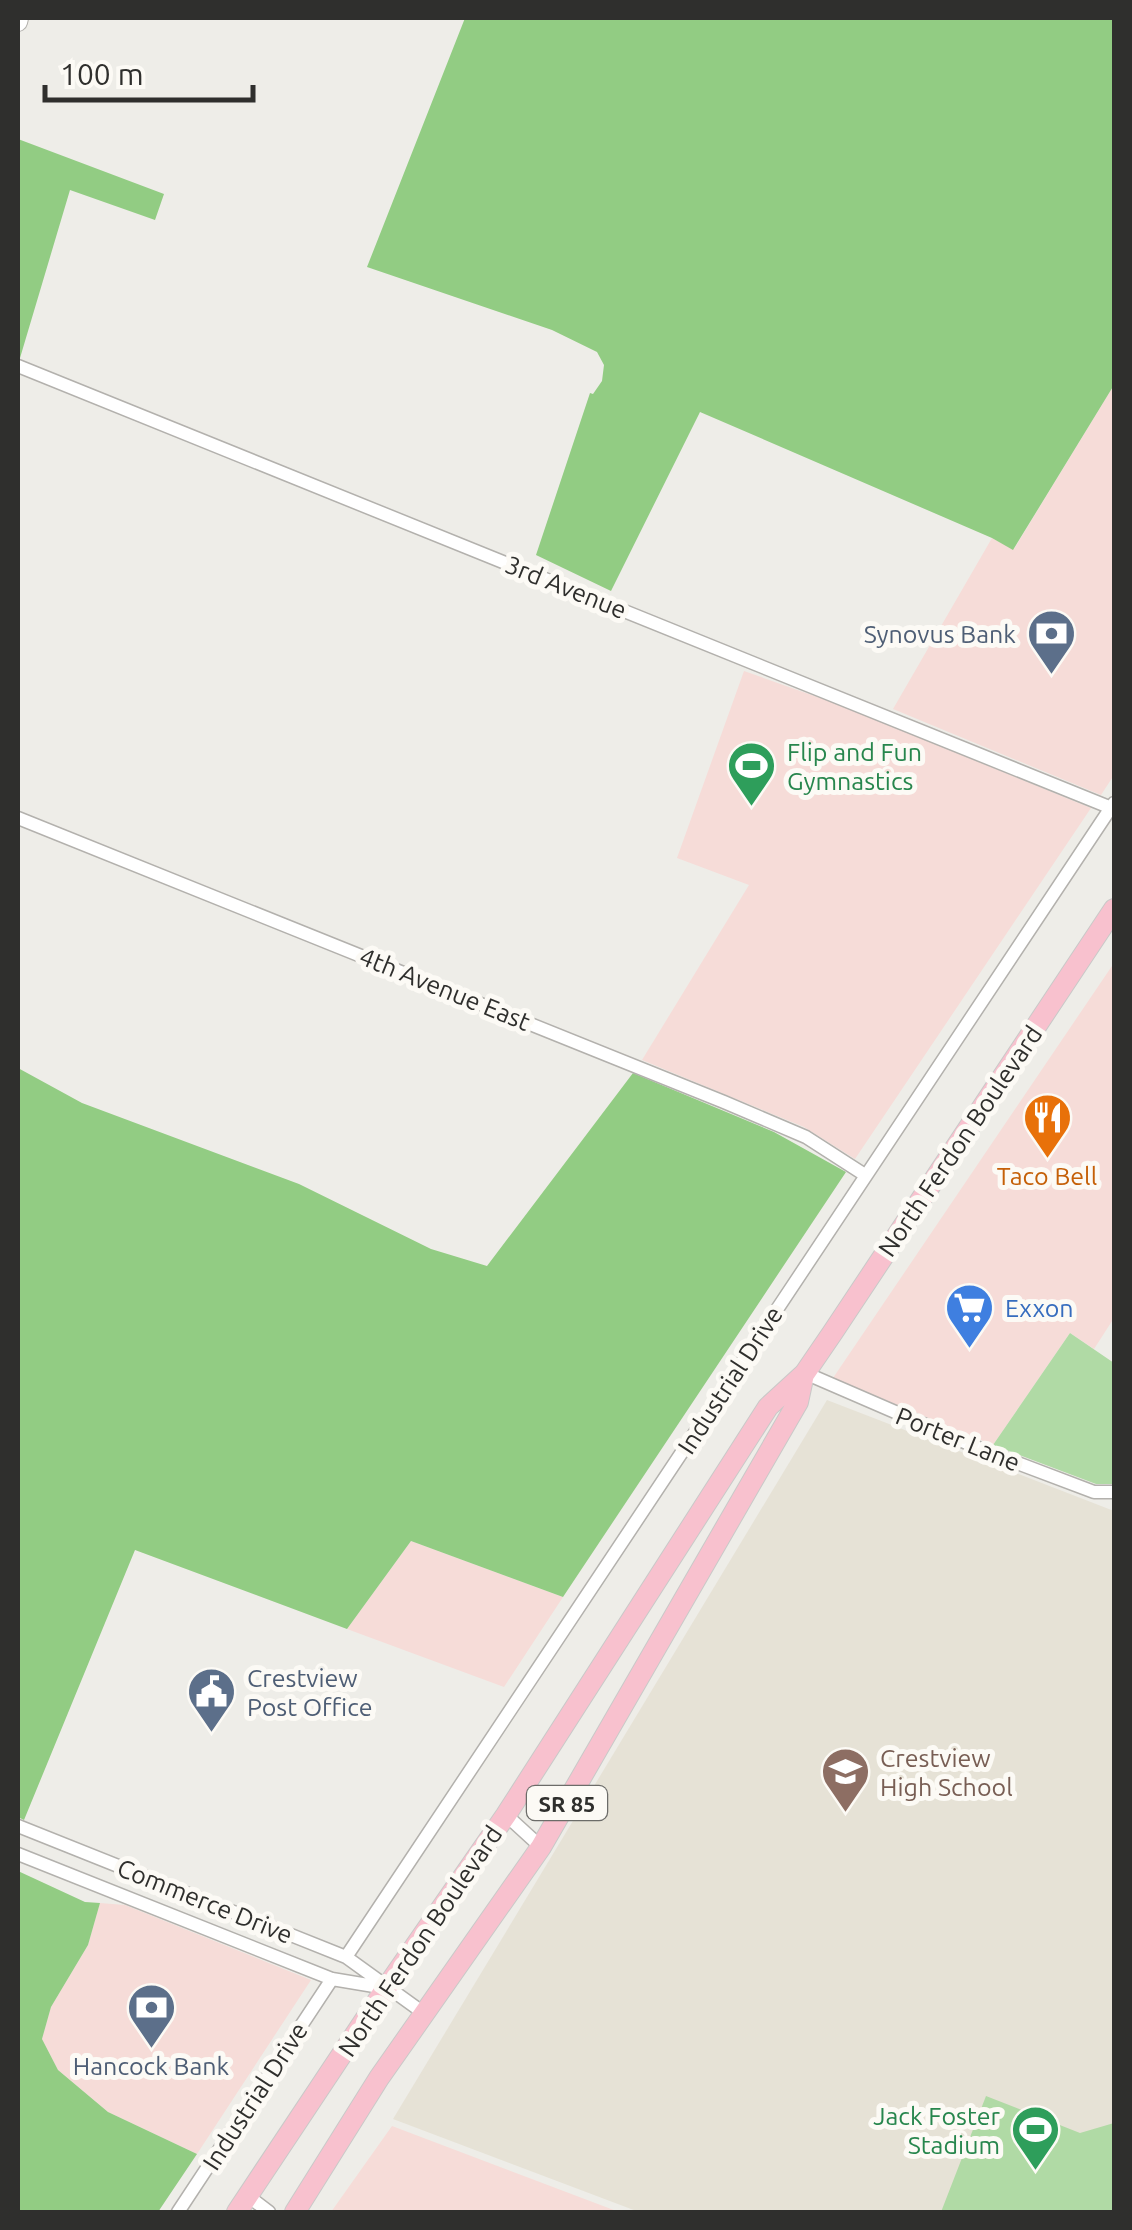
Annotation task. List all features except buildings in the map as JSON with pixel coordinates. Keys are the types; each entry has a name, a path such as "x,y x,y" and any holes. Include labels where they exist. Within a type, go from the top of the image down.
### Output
{"main road":[{"name":"North Ferdon Boulevard","path":"243,2204 506,1816 768,1407 804,1373 1114,909"},
{"name":"North Ferdon Boulevard","path":"295,2212 379,2078 541,1847 610,1732 725,1522 798,1402 804,1373"}],"street":[{"name":"3rd Avenue","path":"18,366 1113,807"},
{"name":"Industrial Drive","path":"346,1957 1113,807"},
{"name":"4th Avenue East","path":"18,818 724,1102 806,1138 865,1175"},
{"name":"Porter Lane","path":"804,1373 1016,1463 1094,1492 1114,1492"},
{"path":"506,1816 541,1847"},
{"name":"Commerce Drive","path":"18,1826 346,1957 425,2014"},
{"path":"42,1864 52,1840"},
{"name":"Commerce Drive","path":"18,1854 332,1978 386,1988"},
{"path":"235,1940 245,1916"},
{"name":"Industrial Drive","path":"178,2212 332,1978"},
{"path":"243,2204 269,2212"}],"shaded area":[{"path":"1114,385 1114,775 1101,795 893,709 992,538 1014,549"},
{"path":"744,671 840,705 1091,808 855,1159 804,1127 642,1060 749,885 677,858"},
{"path":"1114,963 1114,1318 1094,1349 1070,1333 993,1445 833,1378"},
{"name":"Crestview High School","path":"827,1400 1114,1511 1114,2212 639,2212 393,2119"},
{"path":"411,1541 563,1597 504,1687 347,1629"},
{"path":"100,1903 125,1905 311,1980 197,2154 108,2112 58,2070 42,2039 51,2007 88,1945"},
{"path":"392,2126 619,2212 331,2212"}],"green space":[{"path":"465,18 1114,18 1114,385 1013,550 700,412 611,591 536,555 590,393 602,381 604,365 597,352 552,330 367,267"},
{"path":"18,139 164,194 155,220 70,190 20,358 18,357"},
{"path":"18,1068 82,1103 299,1184 431,1249 487,1266 633,1073 774,1132 846,1172 563,1597 411,1541 347,1629 135,1550 24,1820 18,1817"},
{"path":"1070,1333 1114,1363 1114,1484 1096,1484 993,1445"},
{"path":"18,1871 85,1902 100,1903 88,1945 51,2007 42,2039 58,2070 108,2112 197,2154 158,2212 18,2212"},
{"name":"Jack Foster Stadium","path":"986,2096 1080,2133 1114,2123 1114,2212 941,2212"}],"place":[{"name":"Synovus Bank","path":"1051,676"},
{"name":"Flip and Fun Gymnastics","path":"752,808"},
{"name":"Taco Bell","path":"1047,1160"},
{"name":"Exxon","path":"970,1350"},
{"name":"Crestview Post Office","path":"212,1734"},
{"name":"Crestview High School","path":"845,1814"},
{"name":"Hancock Bank","path":"151,2050"},
{"name":"Jack Foster Stadium","path":"1035,2172"}]}
